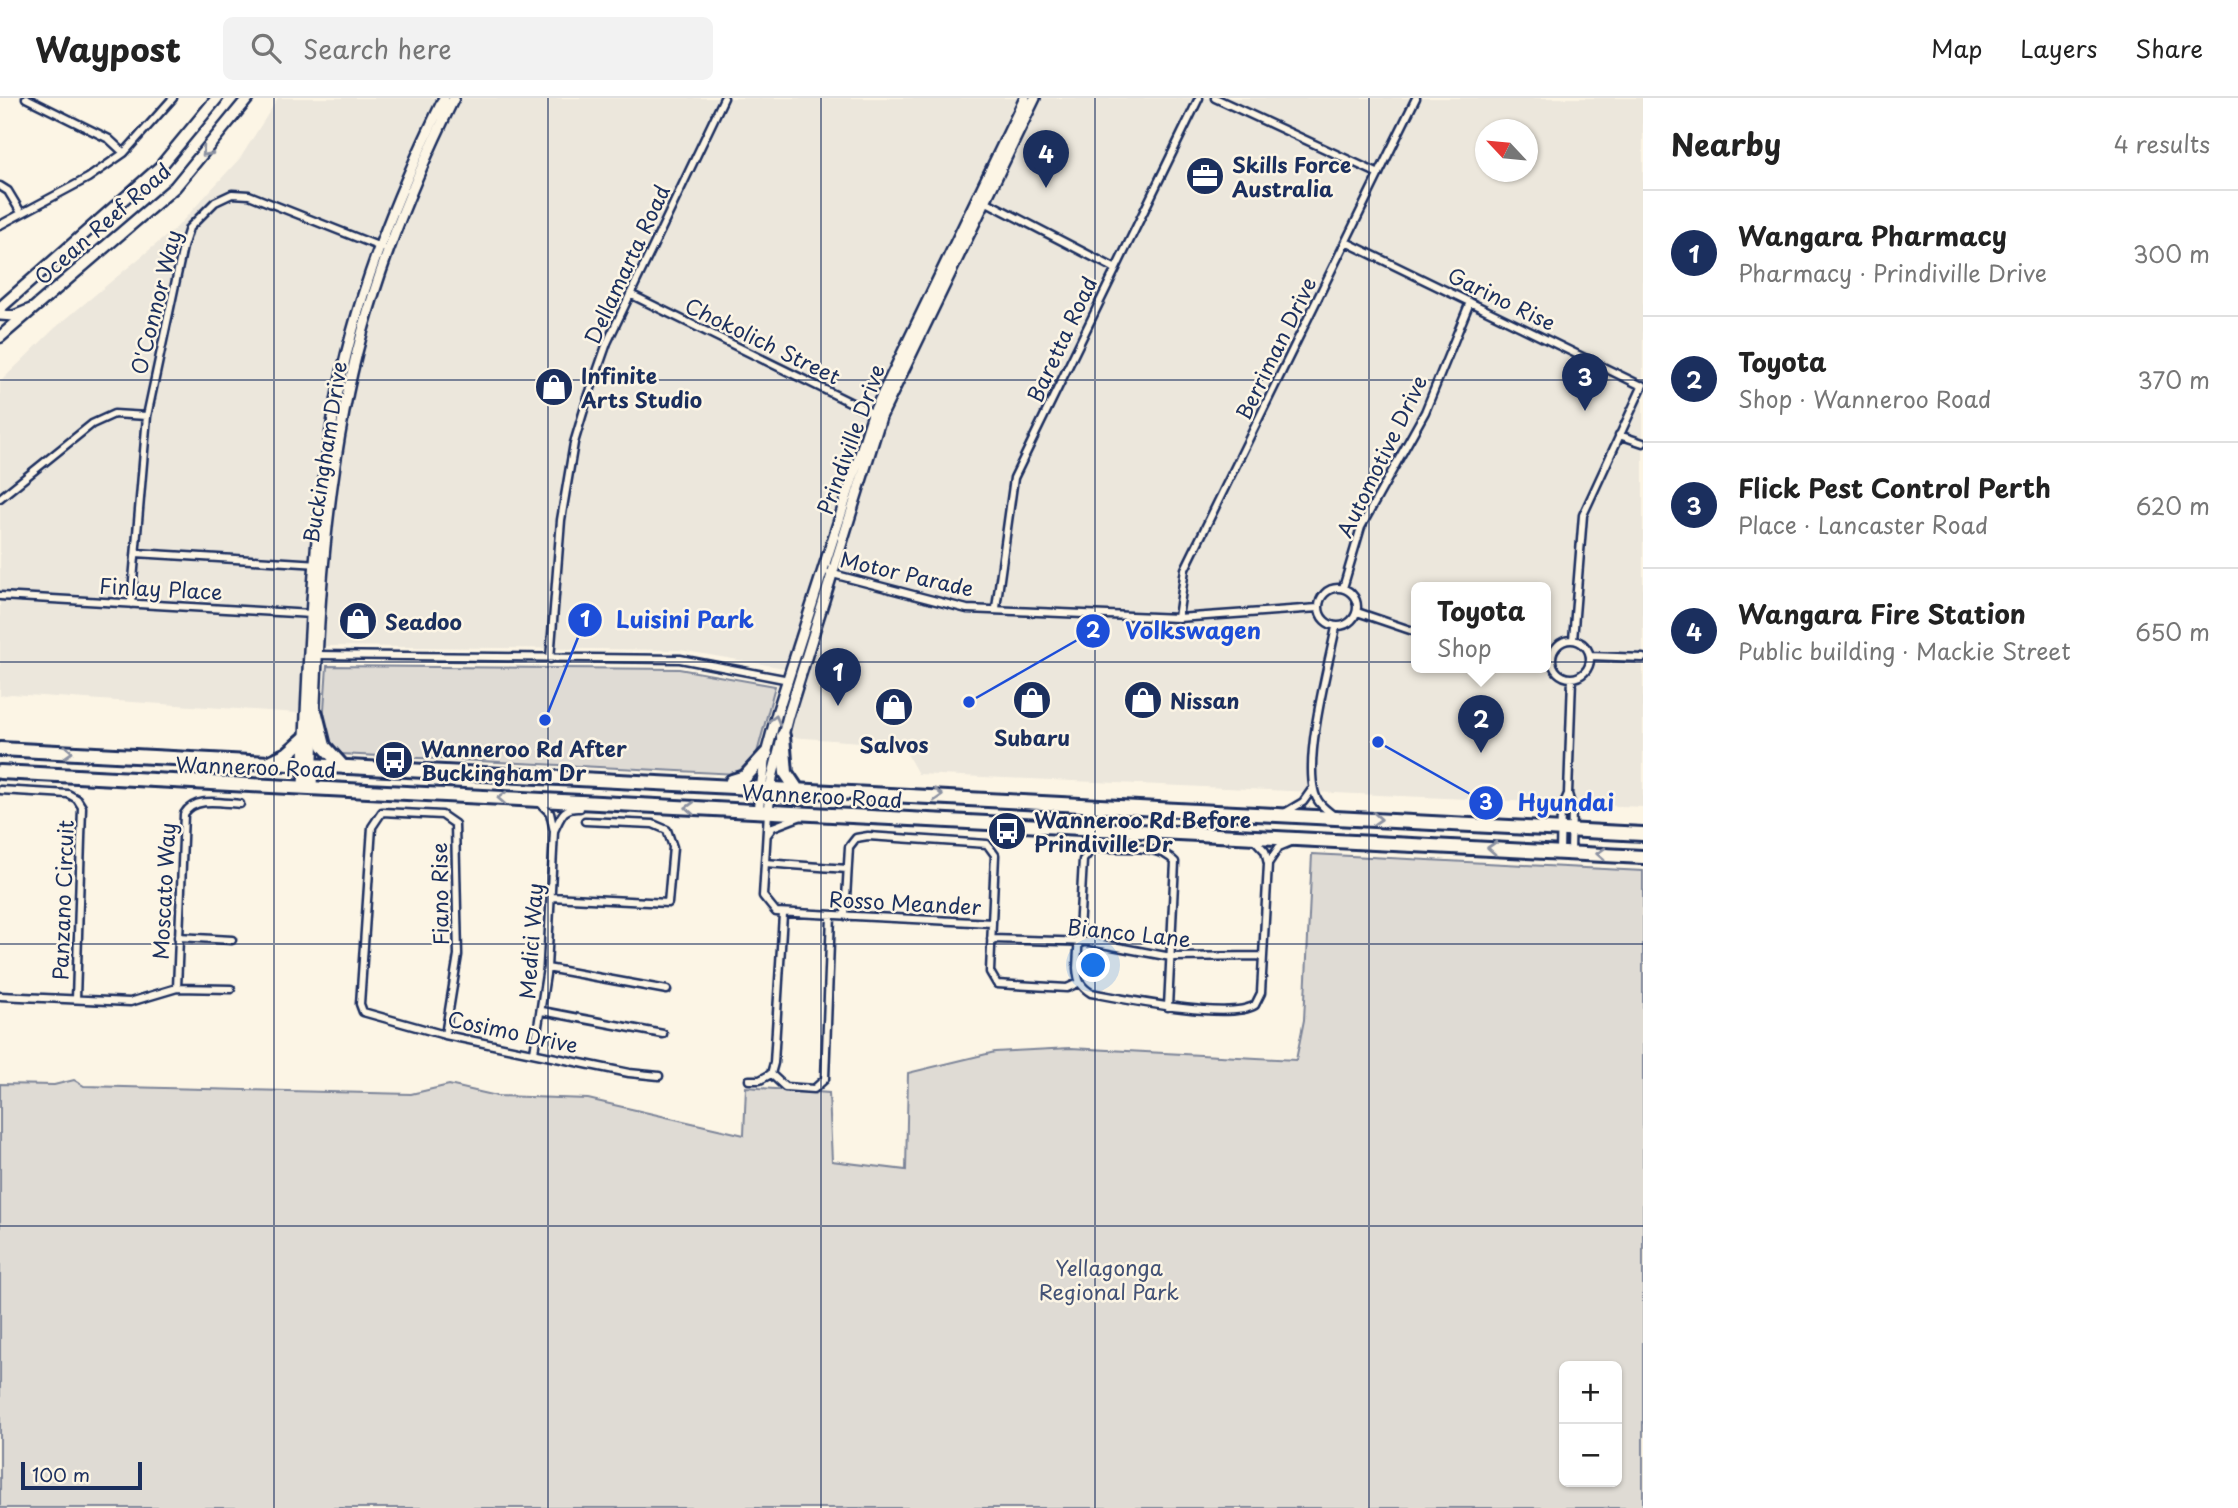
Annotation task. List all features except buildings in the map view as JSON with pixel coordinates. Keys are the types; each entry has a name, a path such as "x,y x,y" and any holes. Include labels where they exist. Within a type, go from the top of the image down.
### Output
{"highway":[{"path":"316,714 324,746 344,767"},
{"path":"783,736 786,773 796,788"},
{"path":"267,763 287,754 305,738"},
{"name":"Wanneroo Road","path":"0,749 765,786 1643,834"},
{"path":"718,784 745,777 766,754"},
{"name":"Wanneroo Road","path":"0,772 1643,857"}],"main road":[{"name":"Ocean Reef Road","path":"0,308 160,167 217,98"},
{"name":"Ocean Reef Road","path":"0,337 175,187 248,98"}],"street":[{"path":"26,98 109,139 124,153"},
{"path":"0,225 20,211 88,177 124,153 173,98"},
{"name":"Buckingham Drive","path":"309,766 305,738 334,410 384,248 444,98"},
{"name":"Buckingham Drive","path":"384,248 454,98"},
{"name":"Dellamarta Road","path":"551,659 561,520 574,443 607,343 724,98"},
{"name":"Prindiville Drive","path":"763,811 766,754 793,681 877,416 981,199 1025,98"},
{"name":"Prindiville Drive","path":"981,199 1035,98"},
{"name":"Baretta Road","path":"996,608 1014,478 1199,98"},
{"path":"1215,98 1379,174"},
{"name":"Berriman Drive","path":"1178,618 1185,569 1416,98"},
{"path":"0,186 8,191 20,211"},
{"name":"O'Connor Way","path":"131,604 147,416 189,228 215,202 232,194 249,195 384,248"},
{"path":"981,199 1114,268"},
{"name":"Garino Rise","path":"1346,242 1643,386"},
{"name":"Chokolich Street","path":"630,294 877,416"},
{"name":"Automotive Drive","path":"1343,588 1361,527 1425,412 1470,302"},
{"path":"0,315 13,316 36,307"},
{"path":"1573,640 1583,515 1643,386"},
{"path":"0,498 92,424 114,414 147,416"},
{"path":"1619,435 1643,443"},
{"path":"136,553 319,564"},
{"name":"Motor Parade","path":"827,572 967,609 996,608 1178,618 1318,608"},
{"path":"1343,588 1355,597 1357,612 1349,623 1336,626 1323,620 1318,608 1319,600 1329,590 1343,588"},
{"name":"Finlay Place","path":"0,596 316,614"},
{"path":"1357,612 1411,630"},
{"path":"1335,816 1321,806 1313,788 1315,730 1336,626"},
{"path":"1551,656 1561,643 1573,640 1584,645 1590,656 1588,668 1572,678"},
{"path":"314,655 680,659 793,681"},
{"name":"Buckingham Drive","path":"308,787 316,714 314,655"},
{"path":"1590,656 1643,658"},
{"path":"1551,662 1561,674 1572,678"},
{"path":"1565,852 1566,830 1561,809 1568,793 1572,678"},
{"name":"Prindiville Drive","path":"765,786 783,736 793,681"},
{"path":"1284,813 1303,802 1313,788"},
{"name":"Panzano Circuit","path":"0,790 68,794 81,803 76,999"},
{"name":"Medici Way","path":"534,1052 547,968 554,831 550,813 538,800"},
{"name":"Moscato Way","path":"177,988 186,811 200,802 240,804"},
{"path":"554,831 561,813 567,809 586,808 594,803"},
{"name":"Fiano Rise","path":"363,1012 360,1004 373,823 386,811 447,816 457,830 458,924 456,978 445,1035"},
{"path":"763,811 766,837 763,896 770,907 783,914 771,1074"},
{"path":"766,837 773,827 816,813"},
{"path":"551,897 668,902 673,847 667,830 653,824 585,821"},
{"path":"845,916 849,847 861,836 987,844 995,855 992,923"},
{"path":"1168,1007 1175,862 1170,856 1155,851 1098,848 1083,860 1078,943 1079,983 1091,993 1168,1007 1239,1010 1251,1008 1261,993 1264,957 1268,864 1265,851 1252,836"},
{"path":"1268,864 1279,847 1297,839"},
{"path":"765,863 847,869"},
{"name":"Rosso Meander","path":"783,914 992,923 990,972 997,984 1067,988 1079,983"},
{"path":"771,1074 785,1087 814,1089 825,1079 831,915"},
{"path":"178,937 232,940"},
{"name":"Bianco Lane","path":"991,939 1091,942 1171,957 1264,957"},
{"path":"547,968 667,990"},
{"path":"0,996 130,1002 177,988 230,989"},
{"path":"542,1011 663,1034"},
{"name":"Cosimo Drive","path":"363,1012 445,1035 629,1073 659,1076"},
{"path":"749,1080 760,1080 771,1074"}],"shaded area":[{"path":"278,98 1643,98 1643,807 918,774 902,745 776,736 785,668 680,650 324,646 318,709 298,713 11,694 0,696 0,382 55,328 177,227 241,157"}],"green space":[{"path":"327,666 679,669 775,686 757,753 757,775 321,753"},
{"name":"Yellagonga Regional Park","path":"1312,854 1643,871 1643,1508 0,1508 0,1084 54,1085 74,1080 84,1086 411,1094 449,1085 497,1096 588,1099 744,1135 746,1087 829,1093 832,1161 906,1170 908,1073 995,1052 1071,1048 1296,1060 1304,1020"}],"place":[{"name":"Skills Force Australia","path":"1205,176"},
{"name":"Wangara Fire Station","path":"1046,188"},
{"name":"Infinite Arts Studio","path":"554,387"},
{"name":"Flick Pest Control Perth","path":"1585,411"},
{"name":"Seadoo","path":"358,621"},
{"name":"Subaru","path":"1032,700"},
{"name":"Nissan","path":"1143,700"},
{"name":"Volkswagen","path":"969,702"},
{"name":"Wangara Pharmacy","path":"838,706"},
{"name":"Salvos","path":"894,707"},
{"name":"Luisini Park","path":"545,720"},
{"name":"Hyundai","path":"1378,742"},
{"name":"Toyota","path":"1481,753"},
{"name":"Wanneroo Rd After Buckingham Dr","path":"394,760"},
{"name":"Wanneroo Rd Before Prindiville Dr","path":"1007,831"}]}
